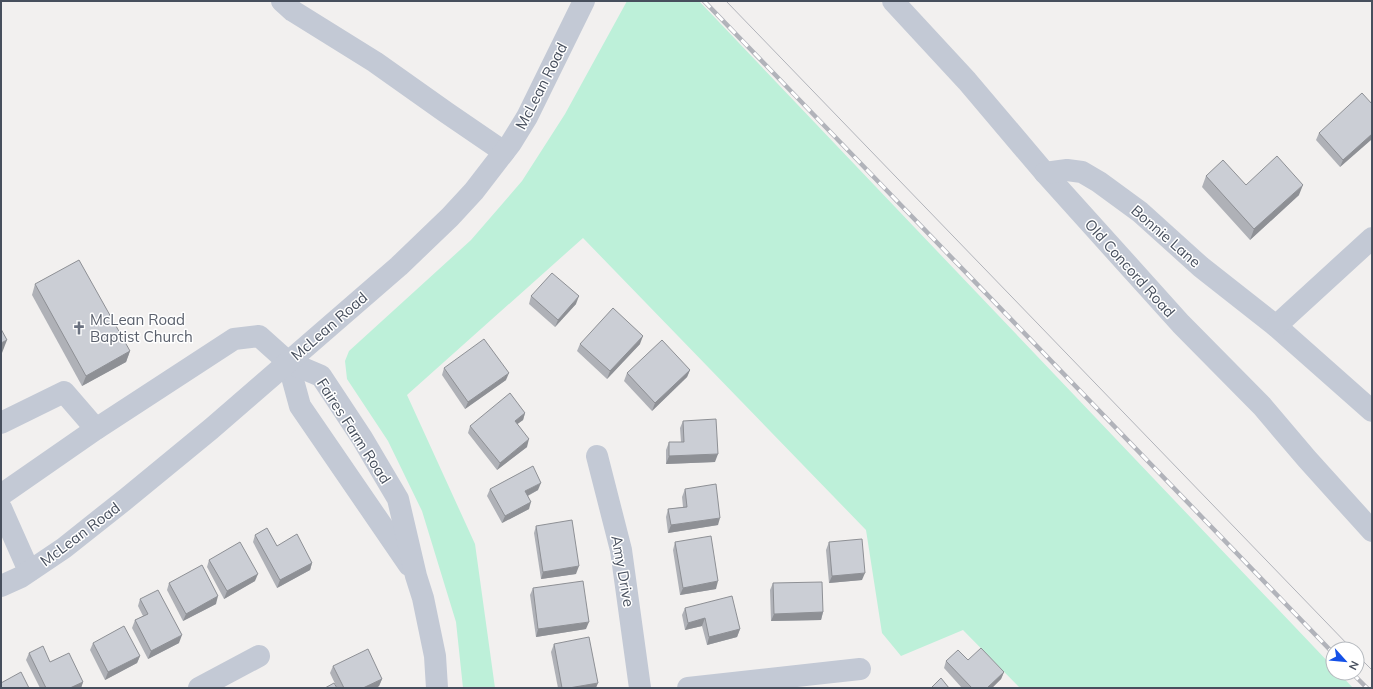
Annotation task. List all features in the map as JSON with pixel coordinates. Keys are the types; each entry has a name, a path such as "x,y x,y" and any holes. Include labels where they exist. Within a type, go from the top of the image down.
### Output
{"street":[{"path":"282,1 293,11 375,62 446,113 504,152"},
{"name":"McLean Road","path":"1,586 21,577 64,548 211,429 400,266 450,217 474,191 504,152 527,117 584,1"},
{"name":"Old Concord Road","path":"893,1 967,81 1045,173 1181,324 1262,406 1307,459 1372,531"},
{"name":"Bonnie Lane","path":"1045,173 1067,170 1082,172 1100,182 1140,212 1202,267 1276,326 1372,410"},
{"path":"1276,326 1372,238"},
{"path":"1,495 96,429 234,339 258,336 288,362"},
{"name":"Faires Farm Road","path":"288,362 300,406 416,576"},
{"name":"Faires Farm Road","path":"288,362 321,376 362,438 398,499 416,576 423,598 435,656 437,688"},
{"path":"1,423 64,392 96,429"},
{"name":"Amy Drive","path":"597,456 621,550 640,688"},
{"path":"1,508 29,571"},
{"path":"199,688 259,656"},
{"path":"688,688 860,669"}],"green space":[{"path":"627,1 699,1 1325,659 1325,681 1346,681 1353,688 1020,688 963,630 901,656 882,633 866,530 583,238 407,395 475,544 495,688 463,688 456,622 422,511 388,441 347,379 345,361 349,351 471,240 522,181 565,114"}],"building":[{"path":"1362,93 1372,104 1372,134 1343,160 1319,133"},
{"path":"1277,156 1303,185 1254,229 1206,176 1223,160 1246,185"},
{"name":"McLean Road Baptist Church","path":"79,260 130,351 86,376 35,284"},
{"path":"552,273 579,296 558,320 531,296"},
{"path":"613,308 643,336 610,371 580,344"},
{"path":"1,329 7,340 1,343"},
{"path":"484,339 509,373 468,402 444,368"},
{"path":"662,340 690,370 655,403 627,373"},
{"path":"510,393 525,413 515,421 529,439 500,463 470,426"},
{"path":"716,419 718,454 669,456 669,442 684,442 683,421"},
{"path":"533,466 541,483 525,491 531,502 505,516 490,489"},
{"path":"716,484 720,518 671,525 668,509 687,507 685,489"},
{"path":"572,520 579,566 543,572 536,526"},
{"path":"267,528 277,546 297,534 312,563 280,580 255,535"},
{"path":"711,536 718,581 683,588 675,542"},
{"path":"862,539 865,573 832,576 829,542"},
{"path":"240,542 258,574 227,591 209,560"},
{"path":"202,565 218,596 186,614 169,583"},
{"path":"583,581 589,622 538,629 533,588"},
{"path":"822,582 823,612 774,614 773,583"},
{"path":"158,590 182,635 151,651 135,620 148,614 140,599"},
{"path":"732,596 740,629 709,637 705,618 688,623 685,608"},
{"path":"124,626 140,656 108,672 93,643"},
{"path":"589,637 598,683 562,688 554,644"},
{"path":"43,646 50,662 69,653 83,682 70,688 46,688 29,653"},
{"path":"981,648 1004,672 987,688 972,688 946,661 958,650 968,660"},
{"path":"368,649 382,679 363,688 344,688 333,666"},
{"path":"21,672 29,688 1,688 1,683"},
{"path":"941,678 949,688 931,688"},
{"path":"334,683 337,688 325,688"}],"tram line":[{"path":"726,1 1344,641"},
{"path":"1365,663 1372,670"}],"railway":[{"path":"704,1 1325,645"},
{"path":"1360,681 1367,688"}],"place":[{"name":"McLean Road Baptist Church","path":"79,328"}]}
